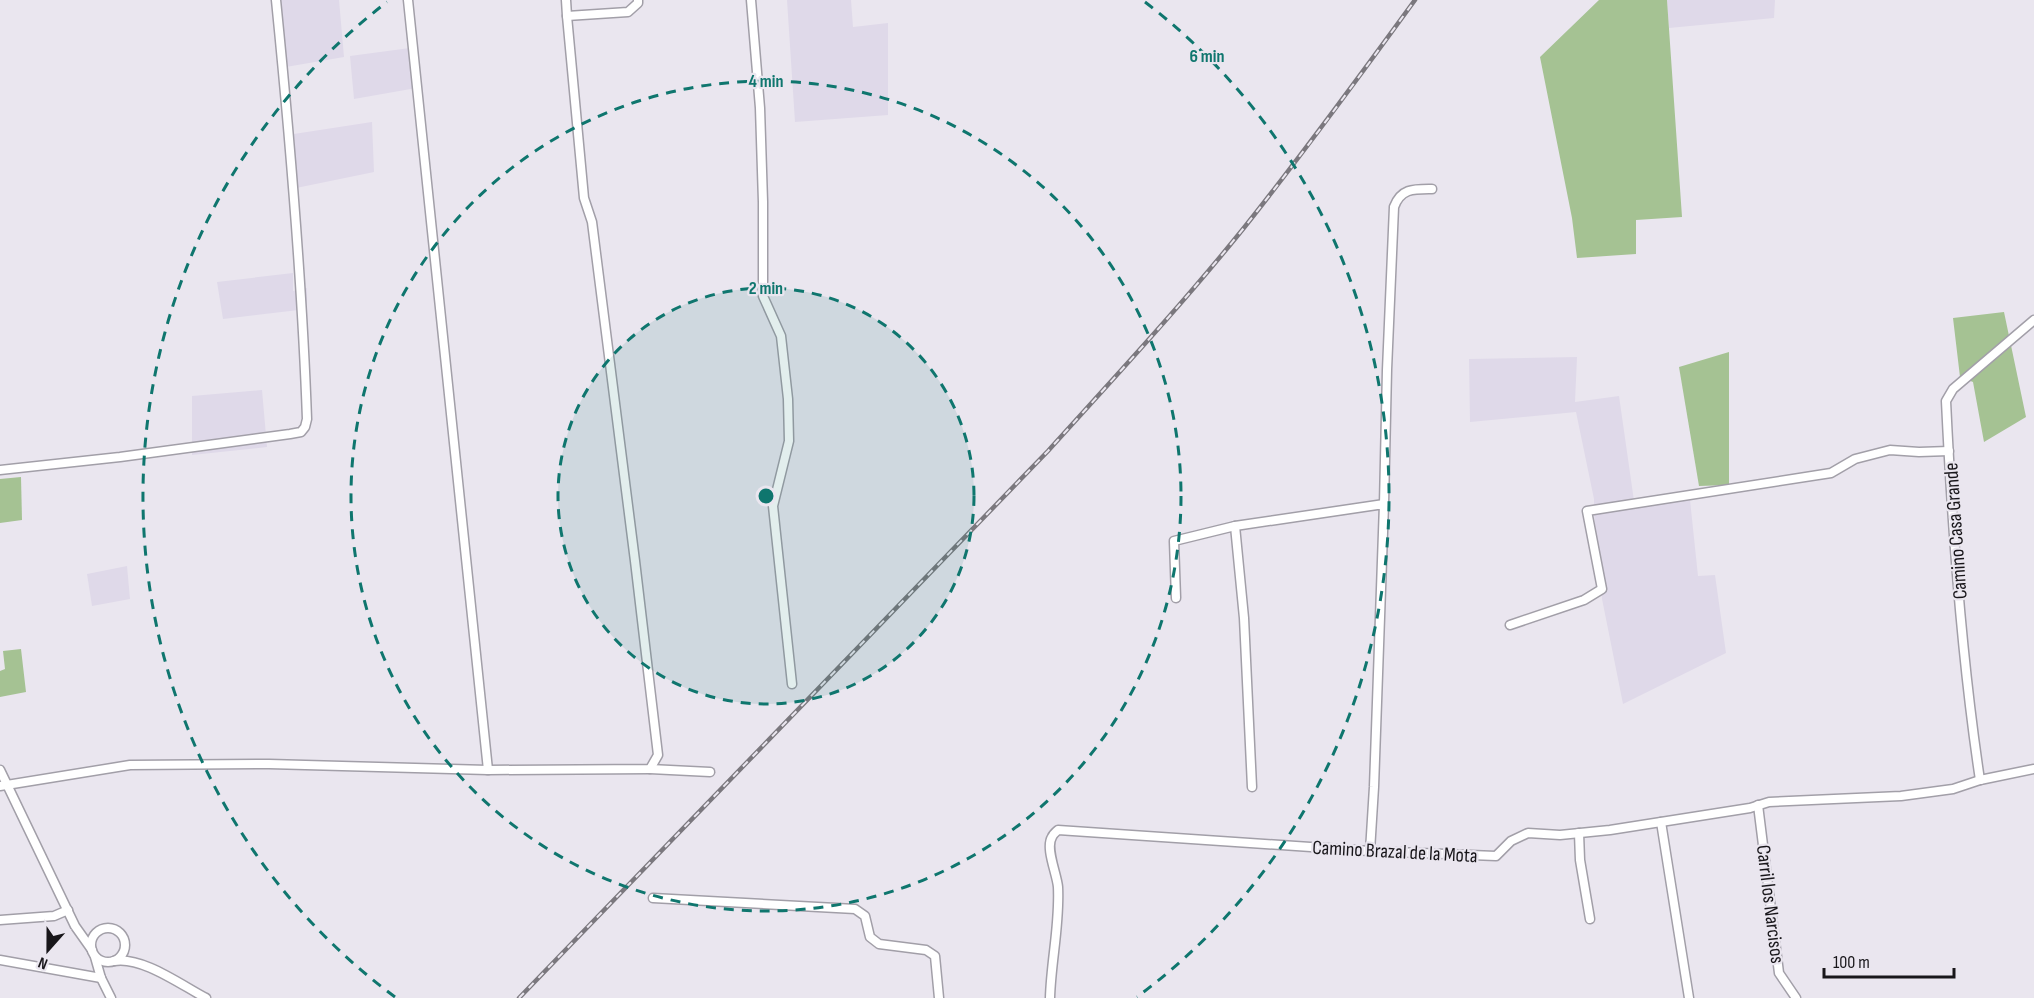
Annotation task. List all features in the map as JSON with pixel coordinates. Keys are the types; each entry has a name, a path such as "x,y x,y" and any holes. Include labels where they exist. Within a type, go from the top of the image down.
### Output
{"street":[{"path":"0,470 120,457 290,434 301,432 305,427 307,420 304,356 288,122 276,0"},
{"path":"408,0 488,770"},
{"path":"566,0 584,198 593,232 657,743 658,755 650,769"},
{"path":"567,16 628,12 638,3 638,0"},
{"path":"751,0 760,108 763,296 781,336 788,399 789,441 773,506 792,684"},
{"path":"1370,852 1394,207 1398,197 1403,193 1432,189"},
{"name":"Camino Casa Grande","path":"1980,780 1961,625 1953,535 1946,401 1953,389 2034,320"},
{"path":"1510,625 1584,600 1602,589 1587,511 1830,472 1855,459 1890,450 1949,451"},
{"path":"1176,598 1174,541 1234,526 1383,504"},
{"path":"1234,526 1244,618 1252,787"},
{"path":"4,785 130,765 269,764 488,770 650,769 710,772"},
{"name":"Camino Brazal de la Mota","path":"1050,998 1058,885 1050,848 1051,837 1058,830 1370,852 1496,856 1511,842 1528,833 1560,835 1579,833 1661,822 1768,802 1901,796 1953,789 1980,780 2034,769"},
{"path":"0,770 4,785 75,926 93,953 110,962 130,960 143,964"},
{"name":"Carril los Narcisos","path":"1758,805 1779,974 1796,998"},
{"path":"1661,822 1689,998"},
{"path":"1579,833 1580,860 1590,919"},
{"path":"653,898 855,909 865,916 870,937 879,944 926,950 935,956 939,998"},
{"path":"0,920 54,916 68,910"},
{"path":"75,926 86,931 109,928 116,930 122,936 123,953 110,962 101,978"},
{"path":"99,931 92,939 93,953 101,978 111,998"},
{"path":"124,944 143,964 206,998"},
{"path":"0,960 101,978"}],"shaded area":[{"path":"279,0 339,0 344,57 280,68"},
{"path":"787,0 851,0 853,27 888,23 888,115 795,122"},
{"path":"1667,0 1775,0 1774,18 1669,28"},
{"path":"410,48 422,87 354,99 350,56"},
{"path":"372,122 374,172 296,188 294,134"},
{"path":"293,273 293,291 307,288 307,309 223,319 217,282"},
{"path":"1577,357 1575,402 1619,396 1635,508 1690,500 1698,576 1715,575 1726,653 1623,704 1602,599 1594,499 1576,412 1470,422 1469,359"},
{"path":"262,390 267,447 192,455 192,396"},
{"path":"127,566 130,599 92,606 87,574"}],"green space":[{"path":"1599,0 1667,0 1682,217 1636,220 1636,254 1577,258 1572,218 1540,57"},
{"path":"2004,312 2026,417 1984,442 1973,382 1960,377 1953,318"},
{"path":"1729,352 1729,485 1699,486 1679,367"},
{"path":"21,477 22,520 0,523 0,479"},
{"path":"21,649 26,692 0,697 0,671 5,669 3,651"}],"railway":[{"path":"519,998 1048,451 1122,369 1243,229 1415,0"}]}
